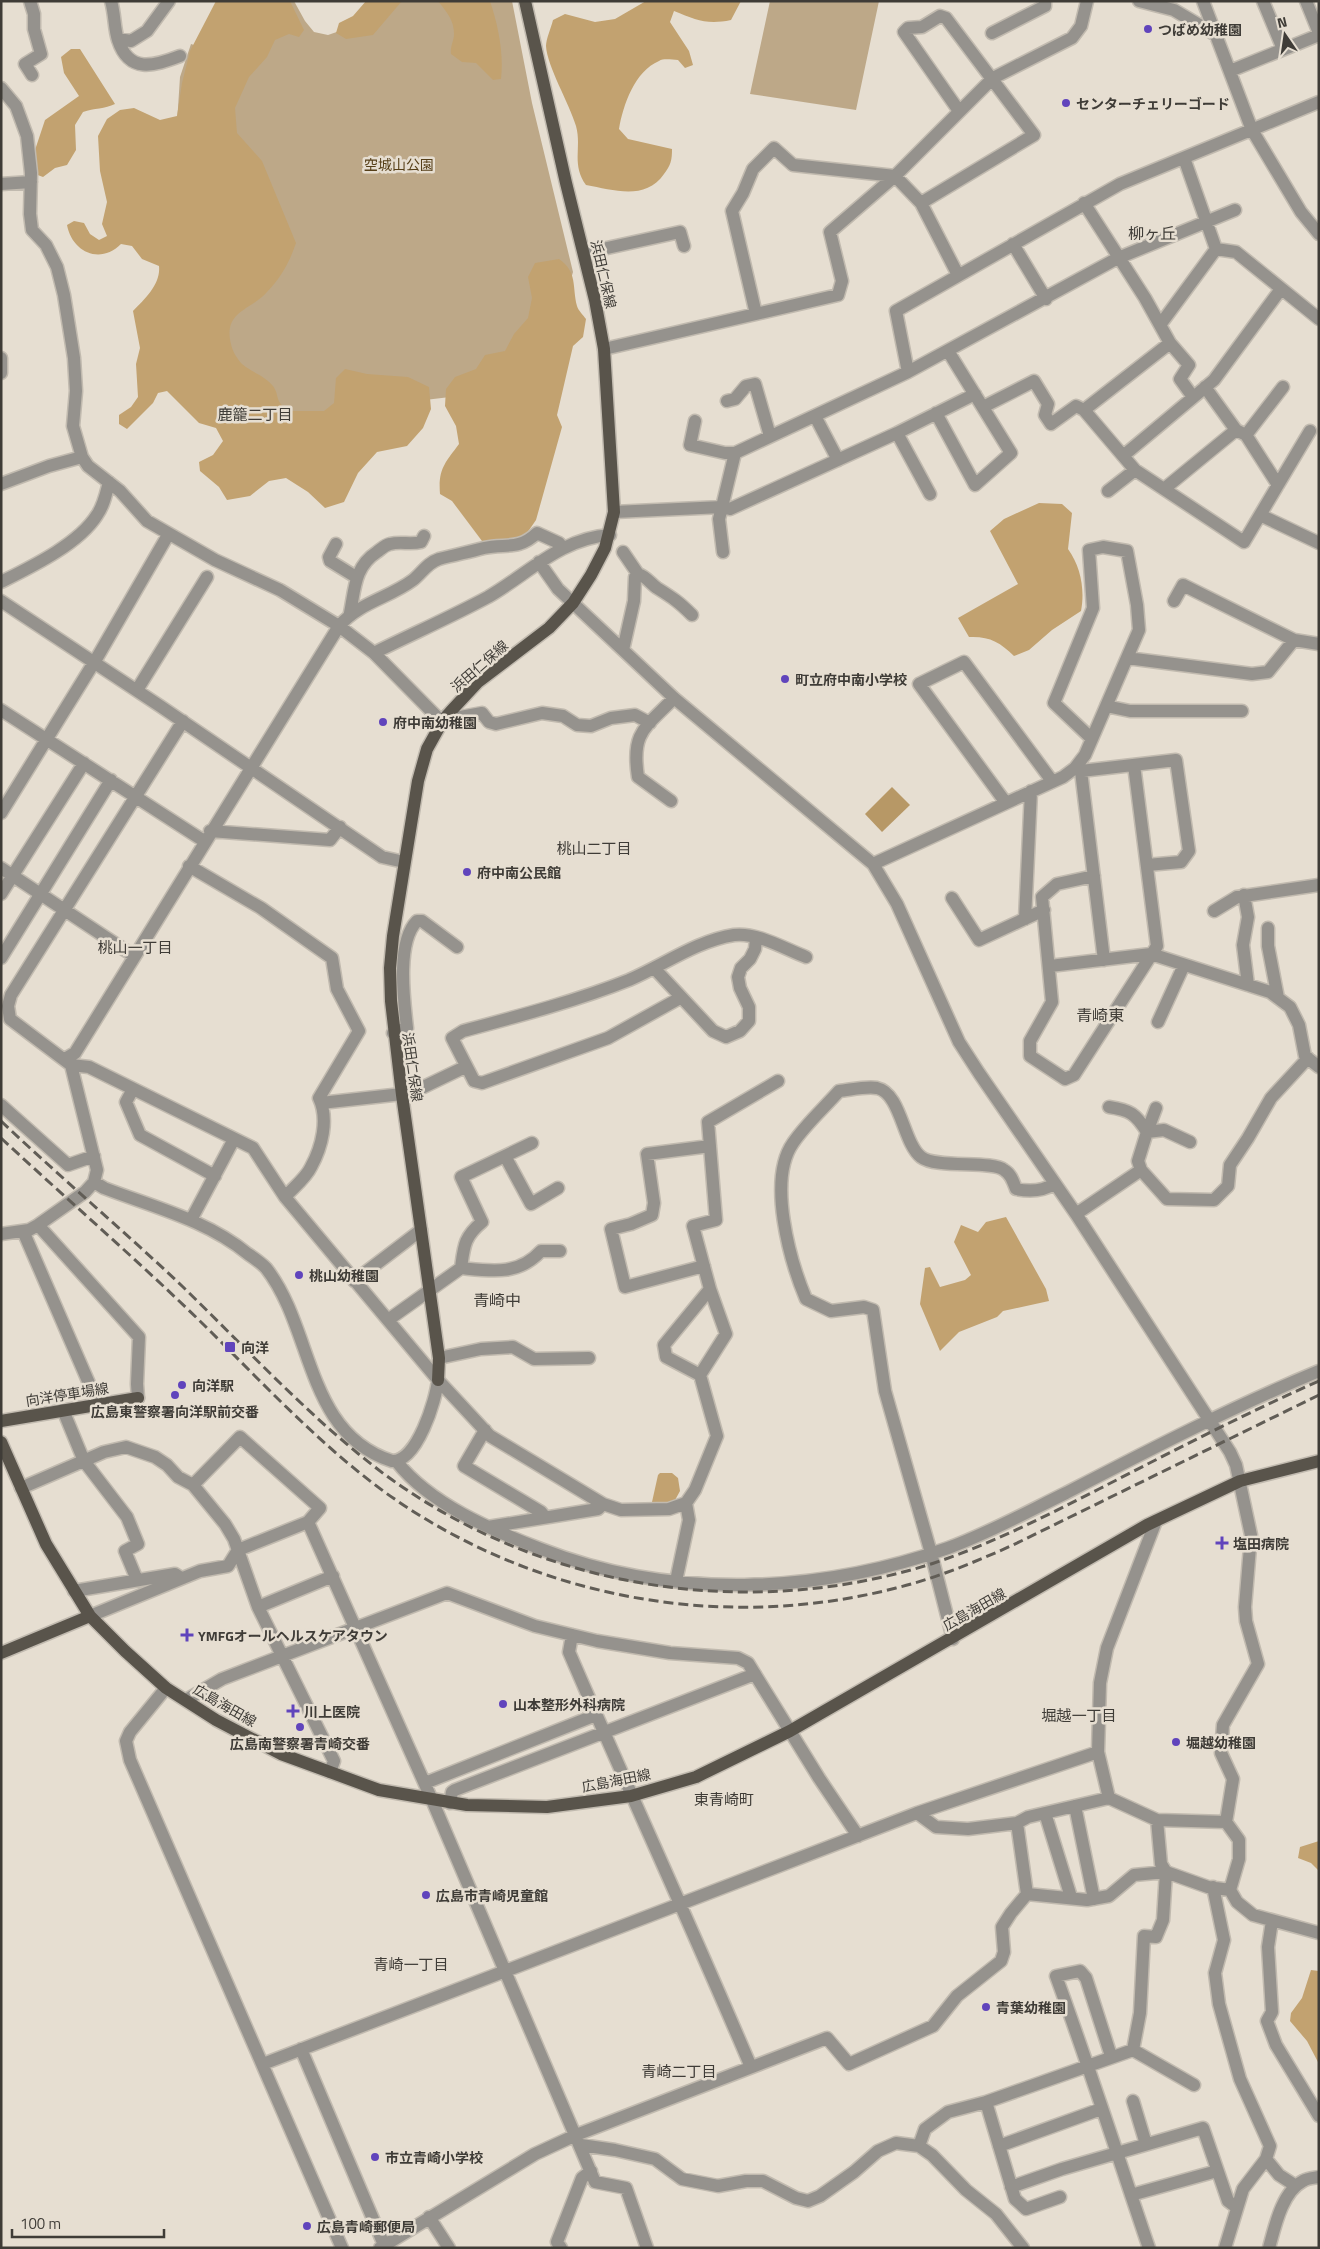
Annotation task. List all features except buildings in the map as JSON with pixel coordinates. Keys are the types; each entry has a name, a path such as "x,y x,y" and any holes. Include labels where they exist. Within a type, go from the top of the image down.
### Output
{"main road":[{"name":"浜田仁保線","path":"438,1380 439,1358 393,1033 390,968 404,862 422,764 427,749 445,719 478,682 549,628 573,603 591,575 610,535 614,512 604,349 595,300 552,125 525,1"},
{"name":"向洋停車場線","path":"1,1421 138,1398"},
{"name":"広島海田線","path":"1,1442 46,1544 90,1616 125,1652 166,1688 216,1720 281,1754 379,1790 450,1803 547,1807 631,1796 696,1777 790,1731 1156,1521 1240,1481 1319,1461"},
{"path":"1,1654 90,1616"}],"street":[{"path":"30,1 34,14 34,29 41,54 25,64 32,75"},
{"path":"111,1 118,39 124,54 135,63 147,65 162,63 180,56"},
{"path":"118,39 131,41 147,31 169,1"},
{"path":"992,33 1045,6 1045,1"},
{"path":"604,349 838,295 842,281 830,232 895,176 993,78 1072,38 1081,26 1087,1"},
{"path":"1139,1 1174,10 1216,35"},
{"path":"1203,1 1252,130 1301,212 1319,234"},
{"path":"1263,1 1283,49"},
{"path":"1230,71 1319,34 1306,1"},
{"path":"921,203 1034,135 946,18 940,16 922,27 908,28 904,32 959,111"},
{"path":"1,88 16,106 27,136 32,230 46,245 57,266 64,295 74,358 76,391 74,426 82,457 88,466 120,491 147,521 168,535 215,560 280,590 339,626 374,653 445,719 482,713 489,722 496,724 542,713 563,716 577,725 591,726 611,718 635,715 650,723"},
{"path":"908,372 896,311 1120,184 1319,102"},
{"path":"756,314 732,211 743,193 753,168 774,148 792,165 895,176 921,203 958,275"},
{"path":"1184,158 1216,249"},
{"path":"1,184 30,182"},
{"path":"1084,203 1145,298 1170,343 1189,365 1180,379 1193,397"},
{"path":"695,422 690,445 725,453 735,453 908,372 1046,299 1118,258 1235,210"},
{"path":"584,253 680,232 684,246"},
{"path":"1013,244 1046,299"},
{"path":"1216,249 1236,252 1319,319"},
{"path":"1160,324 1216,249"},
{"path":"1123,456 1214,380 1281,289"},
{"path":"1084,410 1170,343"},
{"path":"936,413 975,485 1011,453 948,351"},
{"path":"1,358 1,373"},
{"path":"983,407 1034,381 1048,404 1045,415 1051,424 1076,406 1084,410 1135,470 1244,542 1310,431"},
{"path":"727,401 735,399 746,386 755,384 770,436"},
{"path":"1205,387 1278,485"},
{"path":"1164,489 1241,433 1283,387"},
{"path":"614,512 722,506 730,508 897,433 975,394"},
{"path":"815,416 838,460"},
{"path":"897,433 930,494"},
{"path":"723,552 719,519 735,453"},
{"path":"1,484 48,466 82,457"},
{"path":"1108,491 1135,470"},
{"path":"1,582 62,549 69,543 97,517 109,482"},
{"path":"1260,515 1319,543"},
{"path":"68,1062 250,767 339,626 350,613 414,580 423,569 437,560 485,548 519,545 530,540 537,533 559,543 563,548"},
{"path":"1,813 93,663 168,535"},
{"path":"374,653 488,596 563,548 598,536 610,535"},
{"path":"350,613 356,576 359,569 370,556 387,545 396,543 413,545 421,542 424,536"},
{"path":"336,544 329,556 330,561 356,576"},
{"path":"1092,739 1054,703 1093,608 1089,550 1102,547 1127,551 1137,605 1138,630 1127,658 1106,706 1092,739 1085,755 1078,769 1104,960"},
{"path":"623,552 638,574 642,575 656,588 676,599 692,615"},
{"path":"539,562 558,589 674,698 873,864 897,904 959,1042 1076,1214 1230,1452 1240,1481 1251,1535 1245,1608 1246,1620 1258,1664 1223,1726 1222,1753 1233,1779 1226,1822 1239,1840 1239,1859 1230,1890"},
{"path":"623,650 634,601 635,577 638,574"},
{"path":"137,690 207,577"},
{"path":"1174,601 1182,585 1294,640 1319,644"},
{"path":"1,601 93,663 137,690 382,857 404,862"},
{"path":"1127,658 1252,674 1268,672 1294,640"},
{"path":"1006,803 919,684 964,662 1052,781"},
{"path":"671,801 638,777 635,754 640,733 674,698"},
{"path":"1106,706 1130,711 1242,711"},
{"path":"1,710 136,796 207,836 330,840 340,828"},
{"path":"183,721 11,995 4,1014 68,1062 89,1067 253,1148 285,1197 354,1281 438,1380 490,1436 603,1504 621,1510 669,1509 686,1502 694,1490 717,1436 700,1375 666,1357 664,1345 710,1288"},
{"path":"873,864 1078,769 1176,760 1188,851 1181,862 1147,865"},
{"path":"1,894 84,763"},
{"path":"1094,876 1057,884 1042,897 1052,1002 1030,1041 1030,1056 1065,1079 1074,1074 1157,946 1134,765"},
{"path":"1,958 111,780"},
{"path":"1025,919 1031,791"},
{"path":"189,866 261,908 332,958 336,989 359,1031 319,1098 324,1130 311,1168 285,1197"},
{"path":"1,868 134,956"},
{"path":"1214,912 1237,897 1244,895 1319,884"},
{"path":"1244,895 1248,917 1244,945 1248,986"},
{"path":"952,898 979,940 1044,910"},
{"path":"393,1033 407,1028 403,976 406,946 412,927 417,921 422,921 457,947"},
{"path":"1268,928 1268,946 1278,998"},
{"path":"680,998 608,1038 482,1084 474,1081 465,1067 452,1038 463,1031 555,1006 630,979 696,946 734,935 748,935 806,956"},
{"path":"654,968 713,1032 726,1037 740,1031 749,1020 749,1007 740,988 738,977 741,968 750,959 755,948 756,938"},
{"path":"1050,966 1151,954 1270,992 1290,1007 1299,1025 1305,1056 1319,1067"},
{"path":"1158,1022 1184,965"},
{"path":"1156,1108 1138,1161 1141,1170 1167,1199 1214,1200 1228,1186 1230,1165 1272,1098 1308,1058"},
{"path":"1,1234 22,1231 38,1225 85,1192 94,1182 97,1170 94,1156 68,1062"},
{"path":"321,1103 411,1093 465,1067"},
{"path":"700,1375 726,1334 710,1288 693,1226 716,1220 708,1122 778,1081"},
{"path":"953,1639 931,1553 885,1391 873,1310 864,1307 830,1310 806,1299 794,1271 783,1220 782,1171 792,1144 839,1091 877,1088 888,1094 912,1144 922,1158 937,1162 1003,1168 1011,1176 1016,1189 1024,1191 1045,1190 1054,1184"},
{"path":"133,1089 126,1102 140,1135 215,1176"},
{"path":"1,1105 68,1164 94,1156"},
{"path":"1109,1107 1125,1109 1139,1118 1147,1132"},
{"path":"1147,1132 1164,1130 1190,1142"},
{"path":"191,1220 234,1139"},
{"path":"461,1268 464,1242 471,1231 482,1222 461,1177 532,1143"},
{"path":"704,1266 625,1287 611,1229 631,1224 652,1215 654,1203 647,1154 710,1146"},
{"path":"505,1156 531,1204 558,1188"},
{"path":"1076,1214 1141,1170"},
{"path":"94,1182 217,1232 265,1268 291,1317 319,1391 335,1417 365,1448 383,1458 397,1462 419,1485 488,1527 525,1544 611,1570 676,1581 736,1585 800,1582 864,1572 931,1553 1016,1519 1258,1397 1319,1371"},
{"path":"38,1225 139,1337 138,1398"},
{"path":"354,1281 421,1230"},
{"path":"22,1231 98,1404"},
{"path":"388,1320 461,1268 503,1272 532,1261 541,1251 560,1251"},
{"path":"439,1358 481,1350 513,1347 534,1359 589,1358"},
{"path":"397,1462 407,1456 423,1429 438,1380"},
{"path":"63,1410 84,1461 127,1517 138,1544 125,1551 137,1580"},
{"path":"485,1430 464,1466 541,1512 545,1517"},
{"path":"90,1616 200,1571 228,1566 238,1550 308,1522 320,1508 240,1437 193,1485"},
{"path":"21,1488 104,1452 126,1448 155,1457 167,1465 178,1477 193,1485 226,1524 238,1550 258,1607 334,1761 330,1772"},
{"path":"676,1581 689,1520 686,1502"},
{"path":"488,1527 598,1509 603,1504"},
{"path":"1108,1798 1098,1752 1100,1683 1107,1648 1156,1521"},
{"path":"308,1522 506,1970 595,2182 626,2188 645,2247"},
{"path":"74,1591 175,1574 181,1579"},
{"path":"258,1607 333,1576"},
{"path":"186,1700 222,1679 447,1593 535,1626 572,1635 670,1654 738,1658 748,1663 858,1836"},
{"path":"572,1635 569,1652 631,1796 681,1903 751,2067"},
{"path":"450,1803 452,1792 455,1790 755,1674"},
{"path":"166,1688 130,1732 126,1741 130,1760 342,2248"},
{"path":"424,1783 596,1715"},
{"path":"262,2064 917,1812 1098,1752"},
{"path":"917,1812 936,1827 968,1829 1017,1824 1028,1817 1108,1798 1157,1820 1226,1822"},
{"path":"1075,1806 1094,1899"},
{"path":"1045,1813 1071,1898"},
{"path":"1133,2050 1140,2013 1144,1936 1156,1937 1163,1920 1166,1872 1161,1864 1157,1820"},
{"path":"302,2049 382,2246 535,2154 578,2140 751,2067 827,2038 849,2064 933,2026 957,1996 1001,1961 1004,1952 1002,1927 1010,1913 1027,1894 1017,1824"},
{"path":"1027,1894 1094,1899 1109,1896 1134,1875 1166,1872 1213,1887 1230,1890 1238,1902 1253,1915 1319,1933"},
{"path":"1213,1887 1224,1940 1215,1973 1218,2004 1240,2079 1270,2146 1266,2159 1243,2189 1225,2248"},
{"path":"1272,1921 1268,1947 1272,2012 1267,2021 1276,2045 1319,2116"},
{"path":"1111,2056 1086,1978 1080,1971 1056,1976 1089,2066 1149,2248"},
{"path":"918,2146 926,2129 948,2112 986,2102 1089,2066 1111,2056 1133,2050 1194,2085"},
{"path":"1133,2101 1146,2144"},
{"path":"986,2102 1015,2199 1026,2208 1060,2197"},
{"path":"999,2146 1102,2109"},
{"path":"1011,2187 1062,2168 1202,2128 1228,2201 1236,2207"},
{"path":"578,2140 655,2159 682,2179 718,2186 746,2180 763,2181 796,2198 808,2201 820,2196 847,2177 878,2151 896,2142 918,2146 932,2155 966,2190 996,2214 1023,2248"},
{"path":"1266,2159 1279,2175 1296,2186"},
{"path":"560,2248 557,2242 582,2178 591,2171"},
{"path":"1131,2195 1217,2171"},
{"path":"1269,2248 1282,2207 1296,2186 1305,2180 1319,2176"},
{"path":"429,2217 449,2248"}],"green space":[{"name":"空城山公園","path":"280,1 294,1 305,21 314,32 328,35 354,26 379,1 512,1 532,103 573,272 568,289 557,311 450,397 425,400 316,431 235,378 177,123 180,77 191,44 203,48"},
{"path":"770,1 879,1 856,110 750,94"}],"shaded area":[{"path":"216,1 290,1 304,30 299,37 289,34 275,40 267,57 249,77 235,108 237,133 262,161 296,243 277,281 260,298 234,318 230,333 232,346 238,360 273,386 279,401 288,411 324,411 334,403 336,378 345,369 367,374 408,377 429,387 431,409 423,428 407,446 377,452 358,473 344,502 325,508 308,492 286,478 269,481 250,496 227,500 219,487 200,471 199,462 213,455 223,441 216,428 199,423 167,391 158,393 153,403 127,429 119,424 119,415 131,407 138,397 136,364 140,348 133,311 155,285 159,266 142,259 132,246 121,244 104,254 88,252 75,242 67,225 74,221 84,223 90,234 99,240 107,236 102,224 107,202 100,171 98,136 107,119 120,110 134,108 160,120 177,116 182,83 190,51"},
{"path":"366,1 402,1 373,35 346,39 336,33 339,23 353,16"},
{"path":"438,1 490,1 500,39 501,79 493,80 476,63 462,62 451,54 454,34 453,24"},
{"path":"646,1 741,1 731,20 708,22 674,11 670,22 689,51 693,65 685,68 678,60 661,60 643,72 631,90 619,129 628,139 672,149 671,162 664,174 648,188 638,191 618,191 586,185 579,170 576,126 547,54 546,43 553,20 565,14 595,22 615,19"},
{"path":"71,49 80,49 115,104 83,112 75,125 76,150 67,165 55,168 43,177 35,174 34,153 45,120 79,96 64,73 61,57"},
{"path":"559,259 565,264 572,275 577,306 586,319 583,337 573,346 557,415 562,427 536,520 525,536 508,543 482,541 452,501 440,494 441,472 459,444 456,426 445,406 446,389 455,377 476,369 485,355 505,351 514,334 528,318 532,298 528,277 535,263"},
{"path":"1039,503 1062,504 1072,513 1068,549 1076,563 1081,579 1081,611 1052,630 1029,650 1014,656 994,641 969,637 958,618 1018,584 990,531 1004,519"},
{"path":"892,787 910,805 882,832 865,814"},
{"path":"1006,1217 1046,1289 1049,1301 1003,1311 997,1317 959,1332 940,1351 920,1304 925,1268 930,1267 940,1287 965,1280 971,1275 954,1242 961,1225 978,1232 986,1222"},
{"path":"660,1473 672,1473 678,1478 680,1491 674,1502 658,1504 652,1502"},
{"path":"1319,1841 1319,1871 1311,1863 1298,1858 1300,1847"},
{"path":"1311,1970 1319,1971 1319,2064 1307,2041 1290,2021 1291,2013 1302,1998"}],"railway":[{"path":"1,1121 182,1286 305,1407 384,1474 445,1513 509,1545 577,1568 647,1584 718,1591 789,1591 861,1582 931,1564 1016,1530 1180,1447 1319,1381"},
{"path":"1,1138 177,1299 304,1424 386,1493 443,1529 503,1558 566,1581 630,1597 696,1605 763,1607 830,1601 911,1584 956,1569 1013,1545 1319,1395"}],"place":[{"name":"つばめ幼稚園","path":"1148,29"},
{"name":"センターチェリーゴード","path":"1066,103"},
{"name":"町立府中南小学校","path":"785,679"},
{"name":"府中南幼稚園","path":"383,722"},
{"name":"府中南公民館","path":"467,872"},
{"name":"桃山幼稚園","path":"299,1275"},
{"name":"向洋","path":"230,1347"},
{"name":"向洋駅","path":"182,1385"},
{"name":"広島東警察署向洋駅前交番","path":"175,1395"},
{"name":"塩田病院","path":"1222,1543"},
{"name":"YMFGオールヘルスケアタウン","path":"187,1635"},
{"name":"山本整形外科病院","path":"503,1704"},
{"name":"川上医院","path":"293,1711"},
{"name":"広島南警察署青崎交番","path":"300,1727"},
{"name":"堀越幼稚園","path":"1176,1742"},
{"name":"広島市青崎児童館","path":"426,1895"},
{"name":"青葉幼稚園","path":"986,2007"},
{"name":"市立青崎小学校","path":"375,2157"},
{"name":"広島青崎郵便局","path":"307,2226"}],"district":[{"name":"柳ヶ丘","path":"1152,233"},
{"name":"鹿籠二丁目","path":"255,414"},
{"name":"桃山二丁目","path":"594,848"},
{"name":"桃山一丁目","path":"135,947"},
{"name":"青崎東","path":"1100,1015"},
{"name":"青崎中","path":"497,1300"},
{"name":"堀越一丁目","path":"1079,1715"},
{"name":"東青崎町","path":"724,1799"},
{"name":"青崎一丁目","path":"411,1964"},
{"name":"青崎二丁目","path":"679,2071"}]}
